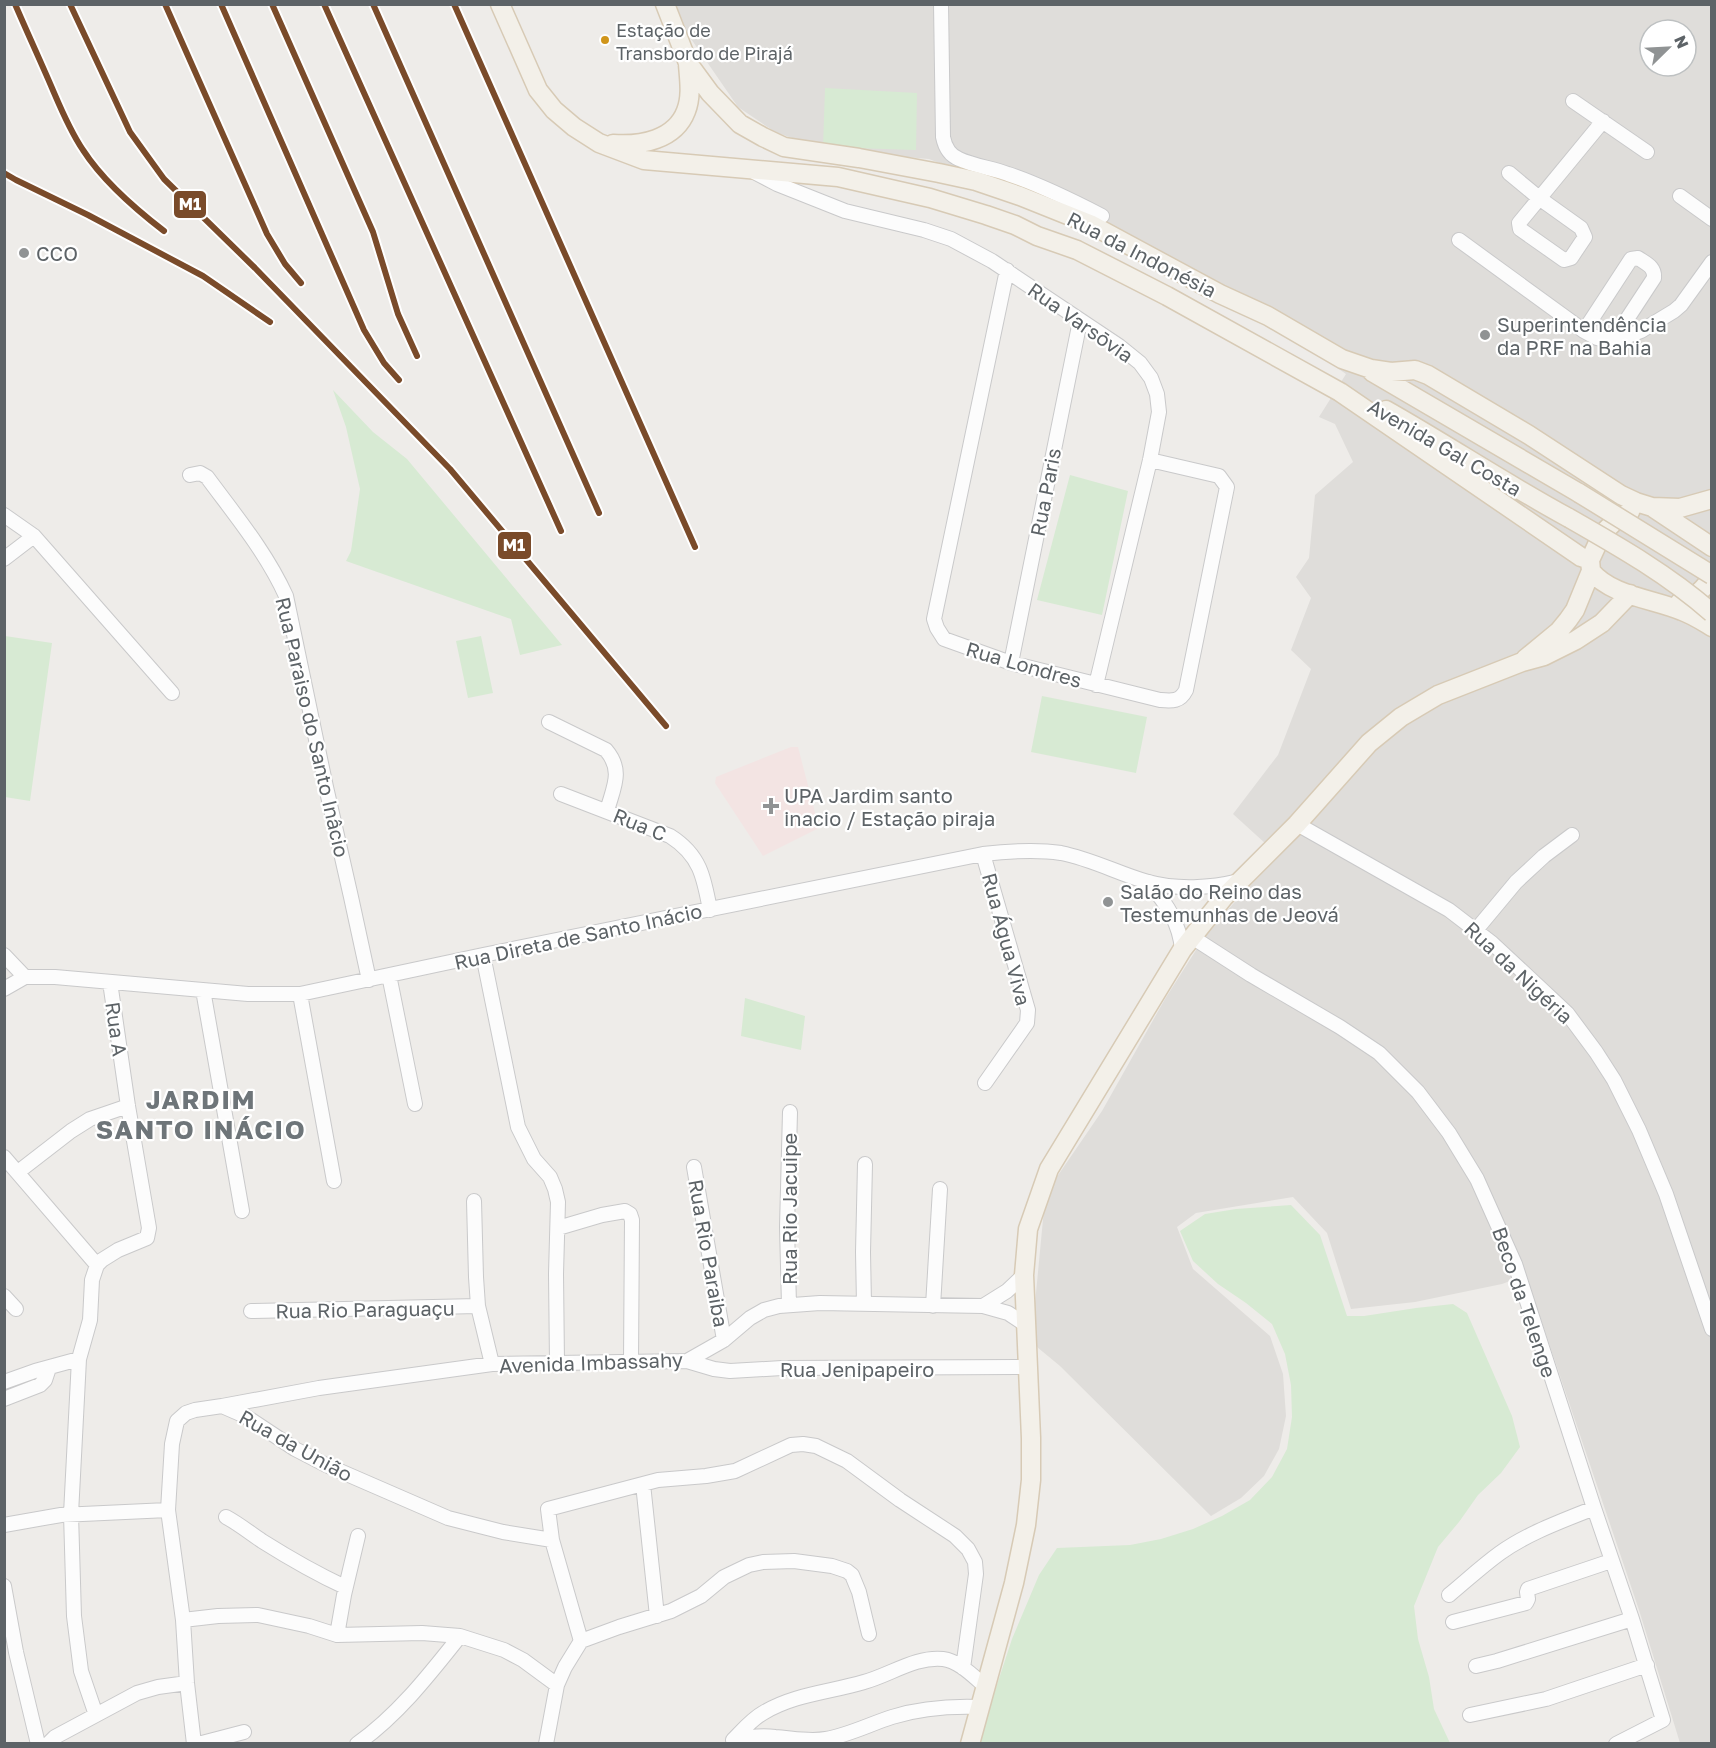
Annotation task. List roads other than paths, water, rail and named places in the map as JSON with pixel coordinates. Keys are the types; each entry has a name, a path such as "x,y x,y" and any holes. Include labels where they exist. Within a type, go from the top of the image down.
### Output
{"main road":[{"name":"Rua da Indonésia","path":"500,4 538,90 567,122 599,143 644,160 838,177 930,198 1015,225 1037,236 1077,250 1149,286 1340,392"},
{"name":"Rua da Indonésia","path":"664,4 688,63 710,93 740,124 784,147 859,158 976,181 1090,224 1220,294 1268,316 1342,359 1363,367 1391,372 1415,370 1428,375 1529,435 1621,495 1649,506 1712,547"},
{"path":"599,143 640,144 662,136 677,127 686,110 690,89 688,63"},
{"path":"1363,367 1579,493 1712,575 1708,583 1685,602 1664,605"},
{"name":"Avenida Gal Costa","path":"1340,392 1368,400 1428,434 1670,581 1712,613"},
{"name":"Avenida Gal Costa","path":"1340,392 1581,557 1591,566 1595,576 1606,584 1681,610 1712,627"},
{"name":"Rua da Indonésia","path":"1522,662 1569,620 1575,610 1602,534 1609,525 1627,513 1649,506 1680,508 1712,499"},
{"path":"970,1743 1014,1583 1026,1525 1031,1469 1024,1275 1028,1229 1049,1169 1187,943 1224,897 1297,824 1369,743 1401,717 1438,695 1522,662 1544,656 1576,640 1602,623 1630,594"}],"street":[{"path":"941,4 943,137 950,154 958,159 1054,192 1102,216"},
{"path":"1573,101 1647,152"},
{"path":"1509,174 1539,198 1581,228 1584,232 1585,237 1574,255 1568,260 1564,260 1520,229 1519,223 1539,198 1603,121"},
{"name":"Rua Varsōvia","path":"749,170 777,184 845,211 924,230 971,248 1119,346 1140,363 1157,394 1159,412 1150,460 1096,685"},
{"path":"1680,196 1712,219"},
{"path":"1459,240 1584,331 1612,342 1641,331 1674,311 1681,305 1712,262"},
{"path":"1584,331 1631,259 1638,258 1651,267 1654,278 1612,342"},
{"name":"Rua Londres","path":"1006,270 934,620 944,639 1011,663 1096,685 1160,700 1174,701 1183,697 1227,487 1219,476 1150,460"},
{"name":"Rua Paris","path":"1011,663 1080,321"},
{"name":"Rua Paraiso do Santo Inâcio","path":"190,475 200,473 207,477 264,555 286,596 369,980"},
{"path":"4,515 34,536 172,693"},
{"path":"4,559 34,536"},
{"path":"549,722 606,750 613,758 617,774 607,811"},
{"name":"Rua C","path":"561,794 670,836 685,846 697,861 702,873 710,910"},
{"name":"Rua da Nigéria","path":"1297,824 1449,910 1492,943 1567,1013 1614,1080 1639,1130 1666,1194 1712,1329"},
{"path":"1476,930 1516,882 1544,856 1572,835"},
{"name":"Rua Direta de Santo Inácio","path":"4,989 25,977 55,977 248,994 300,994 983,854 1011,851 1061,853 1149,882 1171,886 1223,885 1239,881"},
{"name":"Rua Água Viva","path":"983,854 1028,1010 1027,1023 985,1083"},
{"path":"1149,882 1162,899 1180,935 1187,943"},
{"name":"Beco da Telenge","path":"1187,943 1251,975 1340,1027 1379,1053 1418,1092 1449,1133 1477,1179 1515,1264 1663,1720 1616,1743"},
{"path":"4,955 25,977"},
{"path":"483,955 514,1113 526,1146 550,1177 558,1202 557,1363"},
{"path":"389,975 414,1104"},
{"name":"Rua A","path":"97,1265 118,1250 147,1238 149,1228 110,982"},
{"path":"203,990 242,1211"},
{"path":"300,994 334,1181"},
{"path":"18,1172 90,1119 128,1106"},
{"name":"Rua Rio Jacuipe","path":"789,1305 787,1227 790,1112"},
{"path":"4,1157 97,1265 92,1280 90,1320 79,1359 71,1514 75,1627 81,1671 96,1715"},
{"path":"864,1304 865,1164"},
{"name":"Rua Rio Paraiba","path":"694,1167 724,1340"},
{"path":"933,1306 940,1189"},
{"path":"474,1201 478,1306 492,1364"},
{"path":"558,1228 622,1211 630,1214 632,1221 631,1362"},
{"path":"983,1306 1007,1291 1024,1275"},
{"path":"4,1296 16,1309"},
{"name":"Avenida Imbassahy","path":"222,1406 319,1388 492,1364 687,1361 724,1340 750,1318 764,1310 789,1305 820,1303 983,1306 1008,1313 1026,1325"},
{"name":"Rua Rio Paraguaçu","path":"251,1311 478,1306"},
{"path":"4,1382 79,1359"},
{"name":"Rua Jenipapeiro","path":"687,1361 714,1370 730,1371 782,1368 1028,1367"},
{"path":"4,1399 40,1385 45,1380 49,1368"},
{"name":"Rua da União","path":"196,1743 168,1510 172,1444 177,1421 186,1413 222,1406 245,1416 295,1449 326,1465 448,1518 503,1532 552,1540"},
{"path":"581,1641 552,1540 548,1509 658,1480 735,1471 791,1445 803,1444 816,1446 847,1461 900,1500 955,1536 968,1549 975,1562 976,1574 963,1668"},
{"path":"643,1484 657,1616"},
{"path":"1449,1595 1502,1552 1547,1528 1594,1508"},
{"path":"4,1525 71,1514 168,1510"},
{"path":"226,1517 260,1540 345,1587"},
{"path":"337,1635 345,1587 358,1536"},
{"path":"546,1743 557,1685 581,1641 657,1616 701,1596 724,1577 741,1568 763,1562 794,1561 832,1566 847,1571 852,1575 859,1592 869,1634"},
{"path":"1453,1622 1526,1603 1528,1589 1611,1561"},
{"path":"4,1586 10,1654 38,1743"},
{"path":"183,1620 258,1615 309,1626 337,1635 422,1633 460,1636 504,1650 523,1660 557,1685"},
{"path":"1476,1666 1632,1619"},
{"path":"357,1743 421,1686 460,1636"},
{"path":"729,1742 762,1713 778,1705 880,1678 920,1661 945,1659 963,1668 985,1686"},
{"path":"1470,1715 1546,1699 1647,1665"},
{"path":"54,1741 137,1693 187,1683"},
{"path":"729,1742 766,1736 808,1740 824,1739 921,1710 944,1706 979,1707"},
{"path":"196,1743 244,1732"}],"place":[{"name":"Estação de Transbordo de Pirajá","path":"605,40"},
{"name":"CCO","path":"24,253"},
{"name":"Superintendência da PRF na Bahia","path":"1485,335"},
{"name":"UPA Jardim santo inacio / Estação piraja","path":"771,806"},
{"name":"Salão do Reino das Testemunhas de Jeová","path":"1108,902"}],"district":[{"name":"JARDIM SANTO INÁCIO","path":"201,1114"}]}
